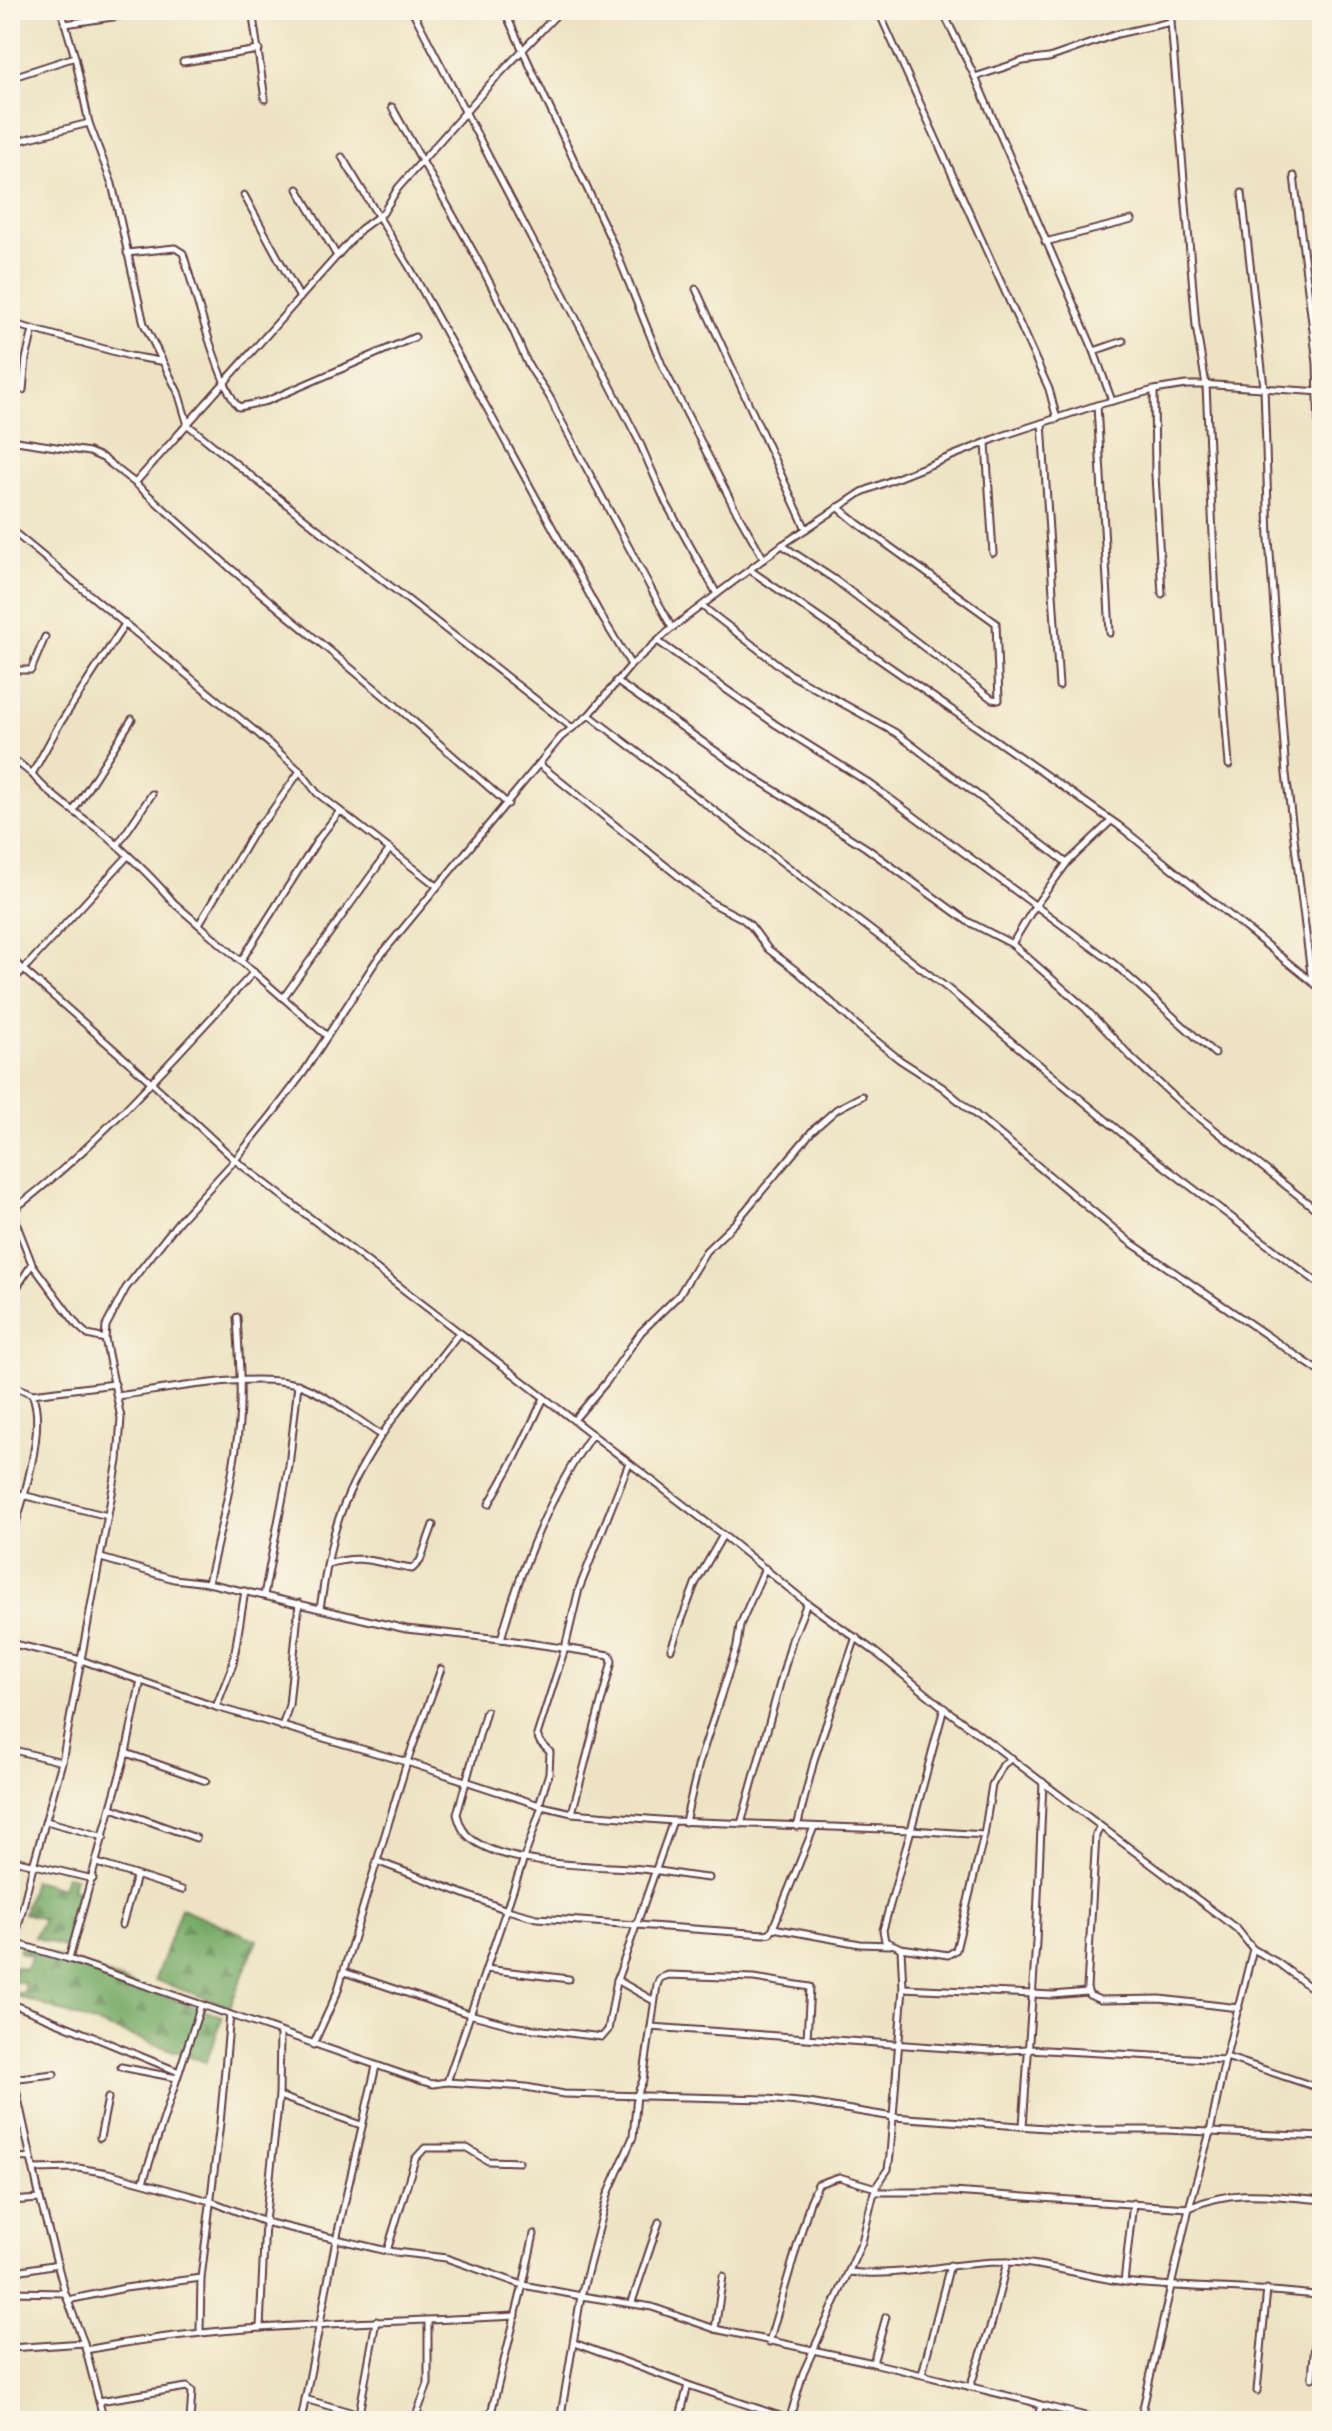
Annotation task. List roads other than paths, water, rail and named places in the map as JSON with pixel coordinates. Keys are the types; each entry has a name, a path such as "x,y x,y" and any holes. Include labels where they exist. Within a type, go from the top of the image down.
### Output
{"street":[{"path":"61,10 89,123 112,184 144,324 178,392 188,425 571,727"},
{"path":"65,24 160,10"},
{"path":"252,10 265,99"},
{"path":"412,10 550,268 639,441 666,503 717,594"},
{"path":"504,10 614,246 662,365 764,559"},
{"path":"135,483 370,220 383,213 398,188 561,10"},
{"path":"878,10 1049,389 1057,419"},
{"path":"942,10 975,77 1094,351 1112,401"},
{"path":"1170,10 1196,326 1206,385 1216,599 1229,765"},
{"path":"975,77 1023,61 1049,58 1117,34 1171,22"},
{"path":"183,62 259,50"},
{"path":"10,78 75,57"},
{"path":"392,107 495,294 520,343 526,362 552,398 556,411 672,628"},
{"path":"10,143 89,123"},
{"path":"342,157 397,246 592,601 631,665"},
{"path":"1294,176 1320,392 1322,539"},
{"path":"298,189 337,256"},
{"path":"1242,193 1264,387 1269,539 1286,774 1312,982"},
{"path":"244,195 300,298"},
{"path":"1045,242 1132,220"},
{"path":"127,253 175,248 183,253 224,382 235,405 246,408 267,401 415,337"},
{"path":"696,289 806,529"},
{"path":"10,323 130,356 161,361"},
{"path":"23,390 33,330"},
{"path":"1094,351 1123,341"},
{"path":"10,1959 14,1943 13,1928 62,1762 118,1461 121,1418 105,1339 106,1326 126,1288 179,1221 235,1160 281,1103 376,961 437,886 571,727 589,715 631,665 672,628 782,545 862,492 1042,423 1154,390 1206,385 1320,392"},
{"path":"1154,390 1162,594"},
{"path":"1097,405 1110,633"},
{"path":"1042,423 1059,686"},
{"path":"10,440 89,452 103,458 508,804"},
{"path":"986,443 993,553"},
{"path":"782,545 834,579 992,699 999,700 996,623 838,507"},
{"path":"10,529 300,771 317,793 437,886"},
{"path":"750,570 1111,821 1322,990"},
{"path":"702,606 793,676 896,733 1067,863"},
{"path":"32,774 65,714 125,624"},
{"path":"10,670 31,670 45,637"},
{"path":"659,642 775,724 869,783 1112,962 1215,1054"},
{"path":"616,681 750,775 865,847 967,921 1012,944 1084,1007 1132,1058 1182,1104 1322,1214"},
{"path":"589,715 947,988 1136,1145 1322,1286"},
{"path":"74,810 132,719"},
{"path":"10,756 117,846 199,924 327,1036"},
{"path":"540,765 712,903 743,919 768,949 859,1027 900,1060 942,1087 1130,1242 1322,1373"},
{"path":"199,924 257,827 300,771"},
{"path":"117,846 152,794"},
{"path":"241,961 319,838 340,811"},
{"path":"1012,944 1067,863 1111,821"},
{"path":"283,998 390,849"},
{"path":"10,984 128,856"},
{"path":"10,958 235,1160 1100,1828 1237,1929 1253,1949 1278,1963 1322,1996"},
{"path":"13,1210 41,1189 254,972"},
{"path":"574,1420 607,1381 641,1332 679,1295 706,1251 735,1223 813,1130 837,1109 862,1096"},
{"path":"10,1194 24,1247 32,1264 78,1326 95,1338 105,1339"},
{"path":"10,1298 32,1264"},
{"path":"208,1583 239,1424 241,1379 237,1317"},
{"path":"320,1608 336,1524 348,1495 381,1435 459,1333"},
{"path":"117,1396 241,1379 298,1384 319,1393 381,1435"},
{"path":"10,1384 32,1394 115,1384"},
{"path":"264,1595 289,1466 298,1384"},
{"path":"10,1539 25,1497 37,1419 36,1401 32,1394"},
{"path":"489,1504 544,1398"},
{"path":"501,1639 525,1564 562,1483 592,1434"},
{"path":"447,2082 525,1859 549,1773 550,1752 537,1735 565,1648 579,1589 629,1463"},
{"path":"10,1492 108,1516"},
{"path":"328,1564 361,1558 412,1569 420,1561 433,1525"},
{"path":"671,1649 695,1584 723,1535"},
{"path":"101,1558 174,1579 264,1595 406,1629 610,1655 612,1661 572,1813"},
{"path":"685,1822 699,1763 737,1646 740,1625 765,1568"},
{"path":"216,1707 233,1664 245,1591"},
{"path":"282,1727 289,1705 299,1603"},
{"path":"741,1824 792,1640 807,1603"},
{"path":"797,1827 815,1757 856,1637"},
{"path":"10,1643 81,1660 216,1707 572,1813 685,1822 984,1835"},
{"path":"313,2045 344,1972 407,1762 441,1669"},
{"path":"69,1959 112,1808 141,1680"},
{"path":"944,1708 883,1930 885,1941 901,1948 948,1955 956,1950 984,1835 992,1785 1003,1765 1012,1758"},
{"path":"486,1711 457,1814 461,1828 471,1839 486,1848 525,1859 657,1870 709,1878"},
{"path":"10,1749 62,1762"},
{"path":"126,1753 206,1781"},
{"path":"1023,2126 1043,1782"},
{"path":"112,1808 196,1838"},
{"path":"46,1821 104,1837"},
{"path":"344,1972 518,2027 602,2037 608,2030 617,1980 673,1821"},
{"path":"379,1862 507,1910 537,1918 764,1934 770,1933 773,1928 814,1827"},
{"path":"1087,1992 1096,1835 1100,1828"},
{"path":"10,1859 93,1879"},
{"path":"97,1863 182,1890"},
{"path":"122,1925 136,1876"},
{"path":"773,1928 860,1944 892,1945"},
{"path":"14,1943 433,2084 447,2082 526,2087 564,2094 767,2099 893,2117 1075,2130 1322,2137"},
{"path":"574,2343 789,2420 812,2351 862,2242 875,2189 888,2169 903,1988 901,1948"},
{"path":"1140,2421 1253,1949"},
{"path":"486,1969 569,1979"},
{"path":"560,2421 581,2296 608,2194 633,2137 637,2095 643,2080 660,1978 668,1975 754,1978 810,1987 807,2038"},
{"path":"617,1980 654,2001"},
{"path":"903,1988 1031,1994 1087,1992 1100,2000 1160,1999 1239,2008"},
{"path":"10,2003 178,2075"},
{"path":"143,2182 201,2005"},
{"path":"200,2332 201,2278 230,2015"},
{"path":"651,2027 991,2051 1028,2049 1225,2059 1322,2089"},
{"path":"260,2328 265,2222 279,2096 280,2033"},
{"path":"10,2047 12,2080 40,2199 66,2297 85,2346 104,2421 10,2416"},
{"path":"301,2421 336,2240 376,2066"},
{"path":"121,2067 178,2075"},
{"path":"12,2080 54,2074"},
{"path":"279,2096 361,2125"},
{"path":"100,2138 108,2098"},
{"path":"387,2251 415,2159 425,2148 467,2148 488,2161 519,2162"},
{"path":"10,2157 31,2158"},
{"path":"34,2169 78,2168 108,2173 210,2201 265,2222 336,2240 387,2251 446,2258 523,2285 632,2302 715,2329 922,2374 1106,2421"},
{"path":"769,2342 810,2202 818,2184 839,2177 875,2189 1189,2208 1216,2197 1243,2193 1322,2200"},
{"path":"10,2201 40,2199"},
{"path":"1124,2282 1133,2203"},
{"path":"632,2302 659,2222"},
{"path":"489,2421 534,2234"},
{"path":"849,2272 1007,2262 1033,2264 1124,2282 1267,2289 1321,2295 1312,2378"},
{"path":"970,2387 992,2322 1007,2262"},
{"path":"10,2269 58,2264"},
{"path":"922,2374 950,2265"},
{"path":"715,2329 723,2276"},
{"path":"10,2292 66,2297 201,2278"},
{"path":"1257,2391 1267,2289"},
{"path":"10,2348 85,2346 200,2332 320,2324 516,2316"},
{"path":"873,2363 886,2317"},
{"path":"359,2414 376,2321"},
{"path":"414,2421 428,2384 428,2321"},
{"path":"679,2421 688,2385"},
{"path":"99,2401 187,2387 192,2391 190,2421"},
{"path":"305,2399 381,2421"},
{"path":"1036,2421 1041,2405"}]}
